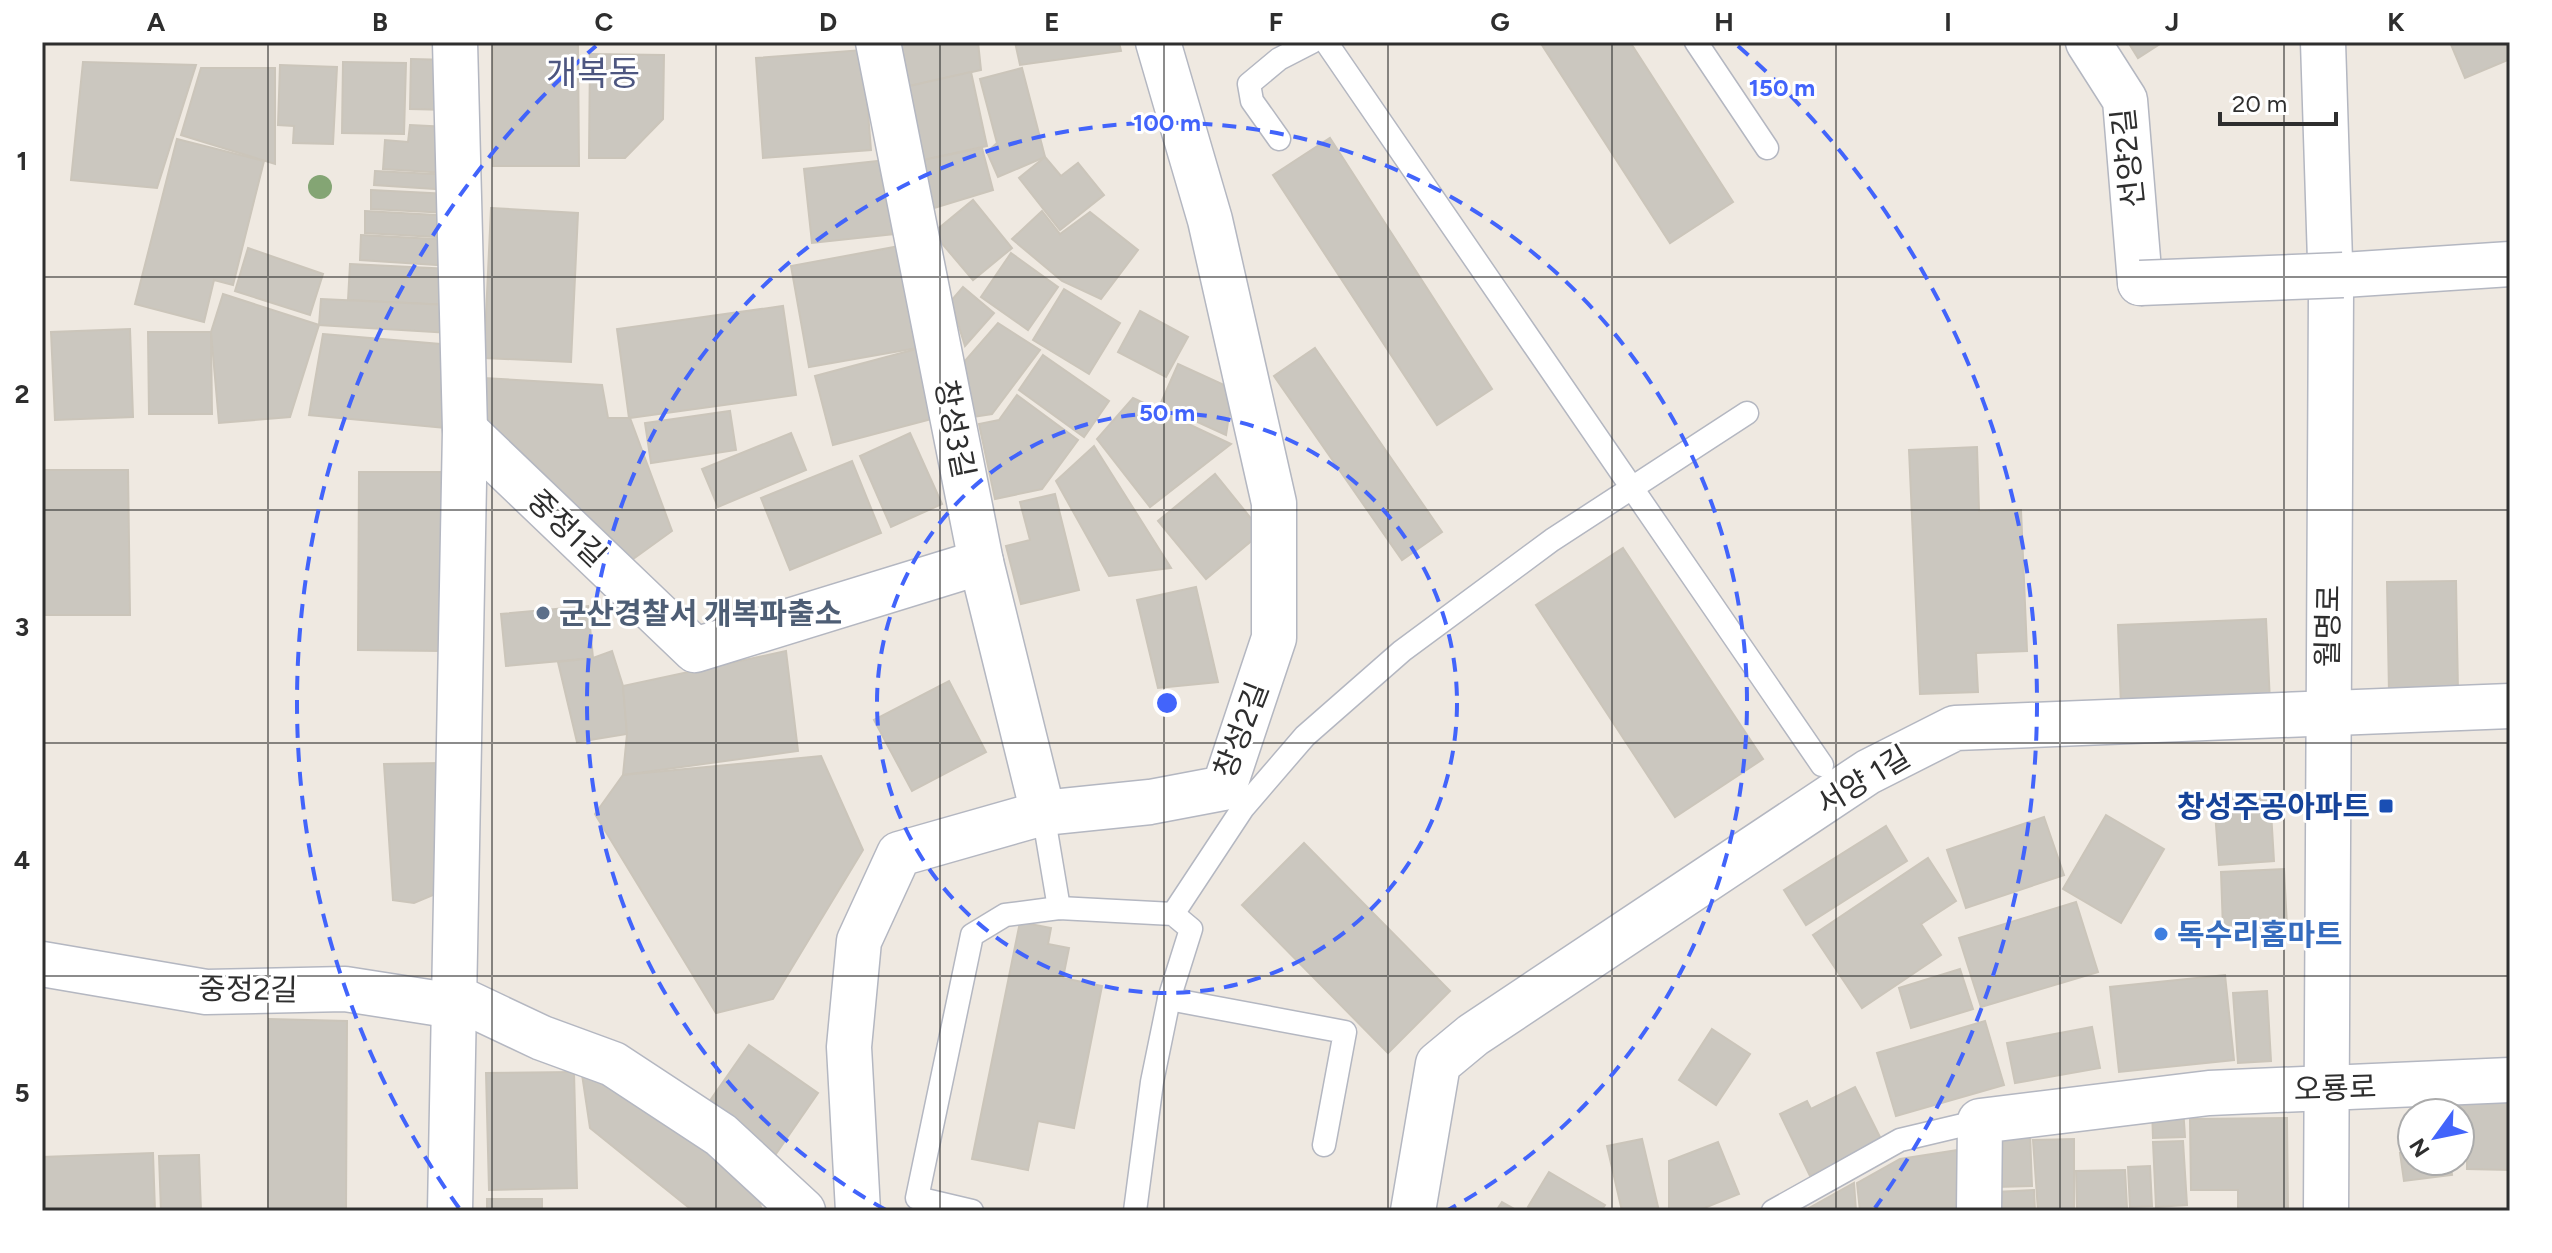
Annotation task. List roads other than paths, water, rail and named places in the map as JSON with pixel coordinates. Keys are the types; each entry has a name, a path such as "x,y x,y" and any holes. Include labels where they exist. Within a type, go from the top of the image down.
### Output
{"street":[{"path":"450,1211 465,430 455,42"},
{"name":"창성3길","path":"878,42 981,562 1043,813"},
{"name":"창성2길","path":"858,1211 849,1047 859,941 899,854 1043,813 1150,802 1224,788 1274,638 1274,503 1210,220 1158,42"},
{"name":"선양2길","path":"2088,42 2125,100 2140,283 2343,275 2510,264"},
{"name":"월명로","path":"2323,42 2331,292 2326,1211"},
{"name":"중정1길","path":"465,430 695,650 981,562"},
{"name":"서양 1길","path":"1413,1211 1438,1064 1473,1035 1868,772 1955,728 2327,716 2510,706"},
{"name":"중정2길","path":"42,964 206,992 345,989 453,1001 613,1064 721,1135 803,1211"},
{"name":"오룡로","path":"1980,1121 2209,1093 2510,1080"},
{"path":"1979,1211 1980,1121"}],"lane":[{"path":"1279,139 1252,101 1249,84 1279,59 1312,42"},
{"path":"1326,42 1822,765"},
{"path":"1696,42 1767,148"},
{"path":"1173,914 1243,808 1305,736 1402,651 1552,540 1747,413"},
{"path":"1043,813 1059,908"},
{"path":"972,1211 917,1198 972,935 1005,915 1059,908 1173,914 1191,929 1169,999 1152,1082 1135,1211"},
{"path":"1169,999 1345,1032 1324,1145"},
{"path":"1773,1211 1900,1140 1980,1121"}],"place":[{"name":"군산경찰서 개복파출소","path":"543,613"},
{"name":"창성주공아파트","path":"2386,806"},
{"name":"독수리홈마트","path":"2161,934"}],"district":[{"name":"개복동","path":"593,73"}]}
